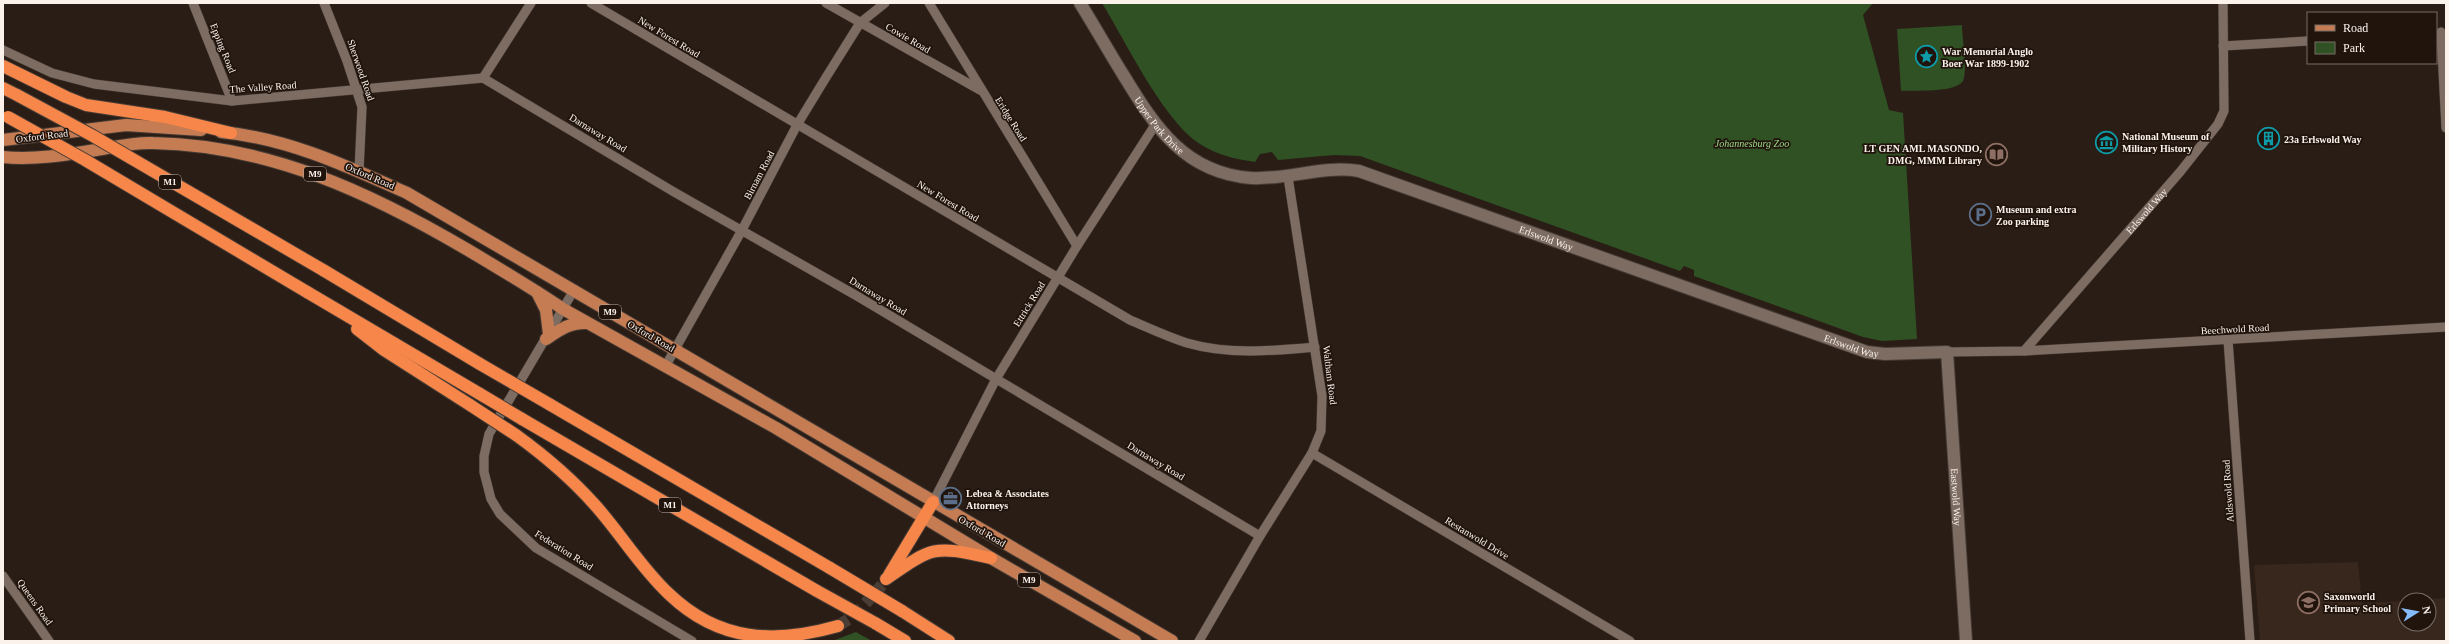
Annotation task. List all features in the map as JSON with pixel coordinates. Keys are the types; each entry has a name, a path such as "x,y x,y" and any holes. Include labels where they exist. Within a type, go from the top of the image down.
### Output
{"highway":[{"path":"3,66 66,98 86,104 165,117 231,133"},
{"name":"M1","path":"3,88 93,136 323,270 480,364 830,568 949,641"},
{"name":"M1","path":"6,116 86,160 522,419 905,641"},
{"path":"329,305 384,350 516,435 547,458 569,477 596,506 659,583 695,616 716,627 760,638 798,637 838,626"},
{"path":"933,502 884,582 919,556 936,550 959,551 991,558"}],"main road":[{"name":"Upper Park Drive","path":"1080,3 1155,125 1188,156 1212,169 1250,178 1288,177"},
{"name":"Oxford Road","path":"3,140 137,125 231,133 275,141 359,171 407,193 1172,641"},
{"name":"Oxford Road","path":"3,157 46,156 152,143 224,149 275,160 353,189 418,220 536,290 588,324 776,428 924,516 991,558 1135,641"},
{"name":"Erlswold Way","path":"1288,177 1343,170 1359,171 1862,350 1879,354 1947,352"},
{"path":"536,290 544,306 547,337 572,324 588,324"},
{"name":"Eastwold Way","path":"1947,352 1966,641"}],"street":[{"name":"Epping Road","path":"193,3 232,101"},
{"name":"Sherwood Road","path":"324,3 358,89 362,107 359,171"},
{"path":"483,78 531,3"},
{"name":"New Forest Road","path":"591,3 1057,279 1130,320 1188,343 1210,348 1260,351 1315,347"},
{"name":"Cowie Road","path":"826,3 980,90"},
{"name":"Birnam Road","path":"665,367 742,230 797,125 860,23 885,3"},
{"name":"Eridge Road","path":"929,3 980,90 1077,246"},
{"name":"Erlswold Way","path":"1947,352 2024,351 2180,172 2218,124 2225,105 2223,3"},
{"path":"2441,32 2446,128"},
{"path":"2223,46 2307,40"},
{"name":"The Valley Road","path":"3,50 52,73 94,84 232,101 483,78"},
{"name":"Darnaway Road","path":"483,78 1260,536"},
{"name":"Ettrick Road","path":"933,502 996,379 1077,246 1155,125"},
{"name":"Waltham Road","path":"1199,641 1260,536 1312,454 1321,431 1323,409 1315,347 1288,177"},
{"name":"Federation Road","path":"574,290 489,434 484,456 484,472 490,499 500,514 536,548 692,641"},
{"name":"Beechwold Road","path":"2024,351 2446,327"},
{"name":"Aldswold Road","path":"2228,340 2250,641"},
{"name":"Restanwold Drive","path":"1312,454 1630,641"},
{"name":"Queens Road","path":"3,576 49,641"}],"shaded area":[{"name":"Saxonworld Primary School","path":"2358,562 2362,603 2397,601 2397,632 2437,632 2437,599 2446,598 2446,641 2260,641 2254,565"}],"green space":[{"name":"Johannesburg Zoo","path":"1102,3 1873,3 1863,15 1889,110 1903,113 1917,339 1882,341 1863,337 1694,276 1694,270 1684,266 1680,271 1360,156 1334,155 1278,160 1272,152 1260,154 1255,162 1220,154 1200,144 1186,133 1172,117 1146,79"},
{"path":"1962,25 1965,62 1963,81 1959,85 1944,89 1901,91 1897,29"},
{"path":"856,632 872,641 832,641"}],"tunnel":[{"path":"838,626 855,615 882,585"}],"place":[{"name":"War Memorial Anglo Boer War 1899-1902","path":"1927,57"},
{"name":"23a Erlswold Way","path":"2269,139"},
{"name":"National Museum of Military History","path":"2106,142"},
{"name":"LT GEN AML MASONDO, DMG, MMM Library","path":"1997,154"},
{"name":"Museum and extra Zoo parking","path":"1981,215"},
{"name":"Lebea & Associates Attorneys","path":"950,499"},
{"name":"Saxonworld Primary School","path":"2309,602"}]}
